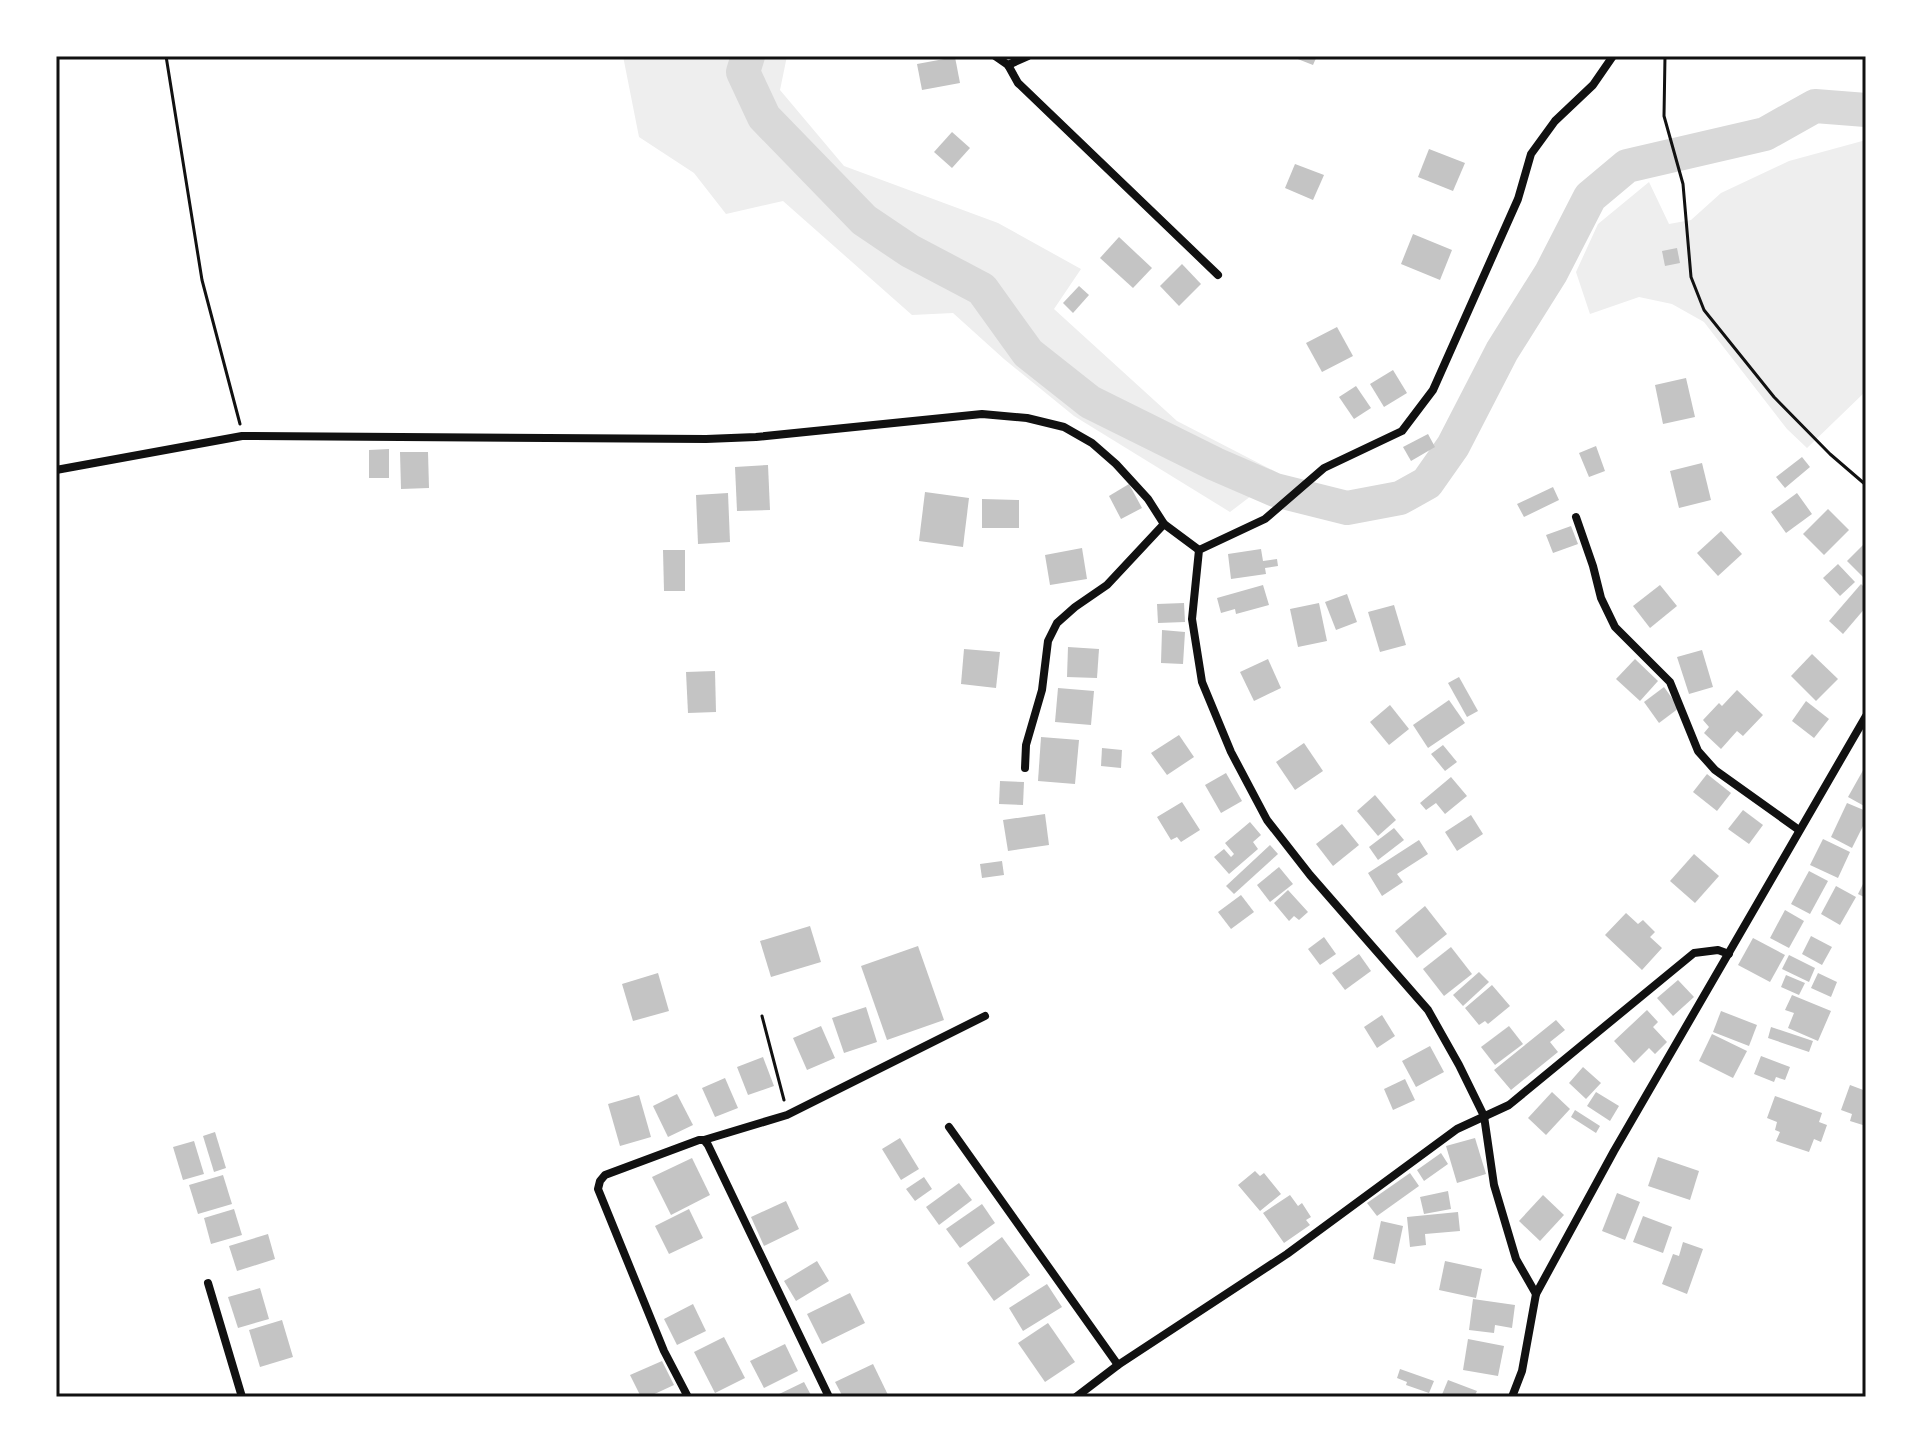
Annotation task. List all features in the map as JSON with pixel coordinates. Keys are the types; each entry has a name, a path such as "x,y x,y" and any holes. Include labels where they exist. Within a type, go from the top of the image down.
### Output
{"street":[{"path":"995,56 1008,65 1018,83 1218,275"},
{"path":"1008,65 1028,56"},
{"path":"1199,550 1265,519 1324,468 1402,431 1433,390 1518,199 1531,154 1555,121 1593,85 1613,56"},
{"path":"56,470 242,436 706,439 997,415 1064,427 1092,443 1148,499 1164,524 1199,550"},
{"path":"1576,517 1601,598 1615,627 1670,682 1698,751 1715,770 1799,830"},
{"path":"1025,768 1026,745 1042,690 1048,641 1057,623 1107,585 1164,524"},
{"path":"1199,550 1192,619 1202,682 1231,752 1267,820 1310,875 1428,1010 1484,1116 1494,1185 1516,1259 1536,1294"},
{"path":"1512,1397 1529,1341 1536,1294 1614,1151 1866,716"},
{"path":"1076,1397 1118,1365 1287,1254 1457,1129 1509,1105 1694,953 1718,950 1729,954"},
{"path":"688,1397 664,1351 598,1189 600,1181 605,1175 699,1140 787,1115 985,1016"},
{"path":"949,1127 1118,1365"},
{"path":"704,1140 829,1397"},
{"path":"208,1283 242,1397"}],"path":[{"path":"166,56 202,280 242,436"},
{"path":"1665,56 1664,116 1683,184 1691,277 1704,310 1774,397 1830,454 1866,485"},
{"path":"762,1016 787,1115"}],"shaded area":[{"path":"623,56 787,56 780,90 844,166 998,223 1081,269 1054,309 1177,421 1280,474 1230,512 1074,416 953,313 912,315 783,201 726,214 694,173 639,137"},
{"path":"1866,140 1866,391 1807,448 1787,429 1704,322 1672,304 1639,297 1590,314 1576,272 1598,224 1649,182 1669,224 1691,220 1721,193 1789,161"}],"building":[{"path":"1290,56 1317,56 1313,65"},
{"path":"955,57 960,83 922,90 917,64"},
{"path":"952,132 970,148 952,168 934,152"},
{"path":"1429,149 1465,163 1453,191 1418,177"},
{"path":"1295,164 1324,175 1313,200 1285,188"},
{"path":"1413,234 1452,250 1440,280 1401,264"},
{"path":"1119,237 1152,268 1133,288 1100,258"},
{"path":"1677,248 1680,263 1665,266 1662,251"},
{"path":"1182,264 1201,284 1179,306 1160,286"},
{"path":"1079,286 1089,295 1073,313 1063,303"},
{"path":"1337,327 1353,356 1322,372 1306,343"},
{"path":"1393,370 1407,393 1384,407 1370,384"},
{"path":"1686,378 1695,417 1663,424 1655,385"},
{"path":"1356,386 1371,408 1354,419 1339,397"},
{"path":"1428,434 1435,447 1411,461 1403,447"},
{"path":"1596,446 1605,471 1589,477 1579,453"},
{"path":"389,449 389,478 369,478 369,450"},
{"path":"400,452 428,452 429,488 401,489"},
{"path":"1802,457 1810,467 1785,488 1776,477"},
{"path":"1702,463 1711,500 1679,508 1670,471"},
{"path":"768,465 770,510 737,511 735,467"},
{"path":"1129,484 1142,508 1121,519 1109,496"},
{"path":"1553,487 1559,500 1524,517 1517,504"},
{"path":"925,492 969,498 963,547 919,541"},
{"path":"728,493 730,542 698,544 696,495"},
{"path":"1797,493 1812,514 1786,533 1771,512"},
{"path":"982,499 1019,500 1019,528 982,528"},
{"path":"1828,509 1849,530 1824,555 1803,534"},
{"path":"1571,526 1578,544 1553,553 1546,535"},
{"path":"1721,531 1742,554 1718,576 1697,553"},
{"path":"1864,544 1866,546 1866,580 1847,561"},
{"path":"1082,548 1087,579 1050,585 1045,555"},
{"path":"1261,549 1263,561 1277,559 1278,566 1265,568 1266,574 1231,579 1228,554"},
{"path":"663,550 685,550 685,591 664,591"},
{"path":"1838,564 1855,582 1840,596 1823,578"},
{"path":"1861,584 1866,589 1866,607 1843,634 1829,621"},
{"path":"1263,585 1269,605 1236,614 1235,609 1221,613 1217,598"},
{"path":"1660,585 1677,606 1650,628 1633,606"},
{"path":"1347,594 1357,622 1336,630 1325,602"},
{"path":"1184,603 1185,622 1158,623 1157,604"},
{"path":"1319,603 1327,641 1298,647 1290,609"},
{"path":"1394,605 1406,645 1380,652 1368,612"},
{"path":"1162,630 1185,632 1183,664 1161,663"},
{"path":"1068,647 1099,649 1097,678 1067,677"},
{"path":"964,649 1000,652 996,688 961,684"},
{"path":"1702,650 1713,687 1689,694 1677,657"},
{"path":"1812,654 1838,679 1816,701 1791,676"},
{"path":"1268,659 1281,688 1254,701 1240,672"},
{"path":"1635,659 1658,681 1640,701 1616,679"},
{"path":"715,671 716,712 688,713 686,672"},
{"path":"1459,677 1478,711 1467,717 1448,683"},
{"path":"1664,687 1679,708 1659,723 1644,702"},
{"path":"1058,688 1094,691 1091,725 1055,722"},
{"path":"1737,690 1763,715 1743,736 1737,731 1721,749 1704,733 1709,727 1703,720"},
{"path":"1449,700 1465,723 1428,748 1413,725"},
{"path":"1806,701 1829,719 1814,738 1792,721"},
{"path":"1390,705 1409,729 1389,745 1370,722"},
{"path":"1179,735 1194,757 1167,775 1151,753"},
{"path":"1041,737 1079,740 1075,784 1038,781"},
{"path":"1304,743 1323,771 1295,790 1276,762"},
{"path":"1443,745 1457,762 1445,771 1431,754"},
{"path":"1102,748 1122,750 1121,768 1101,766"},
{"path":"1866,765 1866,807 1848,797"},
{"path":"1226,773 1242,801 1221,813 1205,785"},
{"path":"1707,774 1731,793 1717,811 1693,792"},
{"path":"1451,777 1467,796 1445,814 1436,803 1426,810 1420,803"},
{"path":"1000,781 1024,782 1023,805 999,804"},
{"path":"1375,795 1396,820 1378,836 1357,811"},
{"path":"1182,802 1200,830 1181,842 1177,837 1171,840 1157,817"},
{"path":"1847,803 1866,811 1866,820 1852,848 1831,837"},
{"path":"1743,810 1763,825 1749,844 1728,829"},
{"path":"1045,814 1049,845 1008,851 1003,820"},
{"path":"1471,815 1483,834 1457,851 1445,832"},
{"path":"1250,822 1261,835 1253,842 1258,849 1229,874 1214,857 1224,849 1231,857 1234,854 1225,843"},
{"path":"1342,824 1359,845 1333,866 1316,844"},
{"path":"1394,828 1404,840 1378,860 1369,847"},
{"path":"1823,839 1850,852 1838,878 1810,865"},
{"path":"1419,840 1428,854 1397,874 1403,882 1382,896 1368,873"},
{"path":"1270,845 1278,854 1234,894 1226,886"},
{"path":"1694,854 1719,876 1695,903 1670,881"},
{"path":"1002,861 1004,875 982,878 980,864"},
{"path":"1279,867 1293,884 1270,902 1257,885"},
{"path":"1809,871 1828,881 1810,914 1791,904"},
{"path":"1866,878 1866,898 1858,894"},
{"path":"1836,886 1856,897 1840,925 1821,914"},
{"path":"1288,890 1308,912 1299,920 1294,916 1289,921 1274,903"},
{"path":"1241,895 1254,912 1231,929 1218,912"},
{"path":"1425,906 1447,934 1417,958 1395,931"},
{"path":"1785,910 1804,921 1789,948 1770,938"},
{"path":"1626,913 1638,924 1643,920 1655,932 1650,937 1662,948 1642,970 1605,935"},
{"path":"810,926 821,962 771,977 760,941"},
{"path":"1811,936 1832,947 1822,965 1802,954"},
{"path":"1324,937 1336,954 1320,965 1308,949"},
{"path":"1753,938 1785,955 1770,982 1738,965"},
{"path":"918,946 944,1020 887,1040 861,966"},
{"path":"1451,947 1472,974 1444,996 1423,969"},
{"path":"1359,954 1371,971 1345,990 1332,973"},
{"path":"1789,955 1815,968 1809,982 1782,969"},
{"path":"1479,972 1489,982 1463,1006 1453,995"},
{"path":"658,973 669,1011 633,1021 622,984"},
{"path":"1818,973 1837,982 1831,997 1811,988"},
{"path":"1786,975 1805,983 1799,995 1781,987"},
{"path":"1678,980 1694,997 1673,1016 1657,998"},
{"path":"1492,985 1510,1006 1488,1024 1485,1021 1479,1025 1465,1008"},
{"path":"1792,995 1831,1011 1818,1041 1788,1028 1794,1013 1785,1010"},
{"path":"866,1007 877,1042 844,1053 832,1018"},
{"path":"1647,1010 1658,1022 1653,1027 1667,1042 1655,1054 1649,1048 1634,1063 1614,1041"},
{"path":"1721,1011 1757,1025 1749,1046 1713,1032"},
{"path":"1382,1015 1395,1036 1377,1048 1364,1027"},
{"path":"1556,1020 1565,1030 1550,1042 1558,1052 1511,1090 1494,1070"},
{"path":"821,1026 835,1058 807,1070 793,1038"},
{"path":"1509,1026 1523,1044 1495,1065 1481,1047"},
{"path":"1771,1027 1813,1041 1809,1052 1768,1038"},
{"path":"1712,1034 1747,1051 1733,1078 1699,1061"},
{"path":"1430,1046 1444,1072 1416,1087 1402,1061"},
{"path":"1761,1056 1790,1067 1785,1080 1776,1077 1774,1082 1754,1074"},
{"path":"763,1057 774,1086 748,1095 737,1067"},
{"path":"1583,1067 1601,1083 1586,1099 1569,1083"},
{"path":"725,1078 738,1108 715,1117 702,1088"},
{"path":"1405,1079 1415,1100 1393,1110 1384,1089"},
{"path":"1850,1085 1866,1091 1866,1126 1850,1121 1852,1114 1841,1110"},
{"path":"1552,1092 1570,1109 1546,1135 1528,1118"},
{"path":"1596,1092 1619,1106 1610,1121 1587,1106"},
{"path":"677,1094 693,1125 668,1137 653,1106"},
{"path":"639,1095 651,1137 620,1146 608,1104"},
{"path":"1775,1096 1822,1113 1819,1122 1827,1125 1821,1142 1814,1139 1809,1152 1776,1141 1780,1132 1775,1130 1777,1122 1767,1118"},
{"path":"1575,1110 1600,1126 1596,1133 1571,1117"},
{"path":"215,1132 226,1168 214,1172 203,1136"},
{"path":"900,1138 919,1169 901,1180 882,1149"},
{"path":"1475,1138 1486,1174 1457,1183 1446,1146"},
{"path":"194,1141 204,1174 183,1180 173,1147"},
{"path":"1441,1153 1448,1164 1424,1181 1417,1170"},
{"path":"1658,1157 1699,1171 1690,1200 1648,1186"},
{"path":"692,1158 710,1195 671,1215 652,1177"},
{"path":"1255,1171 1260,1176 1264,1173 1281,1194 1260,1211 1238,1185"},
{"path":"1410,1173 1419,1186 1377,1216 1367,1203"},
{"path":"223,1175 232,1204 198,1214 189,1185"},
{"path":"924,1177 932,1189 915,1201 906,1189"},
{"path":"959,1183 972,1200 939,1225 926,1207"},
{"path":"1448,1191 1451,1209 1424,1214 1420,1197"},
{"path":"1617,1193 1640,1202 1625,1240 1602,1231"},
{"path":"1290,1195 1298,1206 1302,1203 1311,1217 1306,1220 1310,1225 1284,1243 1263,1213"},
{"path":"1543,1195 1564,1215 1540,1241 1519,1221"},
{"path":"786,1201 799,1229 764,1246 751,1217"},
{"path":"982,1204 995,1223 960,1248 946,1229"},
{"path":"234,1209 242,1235 211,1244 204,1218"},
{"path":"689,1209 703,1238 669,1254 655,1226"},
{"path":"1458,1212 1460,1231 1425,1234 1426,1245 1410,1247 1407,1217"},
{"path":"1643,1216 1672,1227 1663,1253 1633,1242"},
{"path":"1381,1221 1403,1226 1395,1264 1373,1259"},
{"path":"268,1234 275,1259 237,1271 229,1246"},
{"path":"1002,1237 1030,1275 994,1301 967,1263"},
{"path":"1683,1242 1703,1249 1687,1294 1662,1284 1673,1254 1679,1256"},
{"path":"817,1261 829,1281 796,1301 784,1281"},
{"path":"1445,1261 1482,1269 1476,1298 1439,1290"},
{"path":"1047,1284 1062,1307 1023,1331 1009,1308"},
{"path":"260,1288 269,1319 238,1328 228,1297"},
{"path":"850,1293 865,1323 822,1344 807,1314"},
{"path":"1473,1299 1515,1305 1512,1328 1495,1325 1494,1333 1469,1330"},
{"path":"693,1304 706,1331 677,1345 664,1319"},
{"path":"282,1320 293,1357 260,1367 249,1330"},
{"path":"1048,1323 1075,1362 1045,1382 1018,1343"},
{"path":"724,1337 745,1378 715,1393 694,1352"},
{"path":"1468,1339 1504,1346 1498,1376 1463,1370"},
{"path":"785,1344 798,1371 764,1388 750,1361"},
{"path":"662,1361 674,1385 641,1397 630,1375"},
{"path":"873,1364 889,1397 843,1397 835,1382"},
{"path":"1400,1369 1434,1381 1429,1393 1406,1385 1407,1382 1397,1378"},
{"path":"1448,1380 1477,1391 1474,1397 1441,1397"},
{"path":"804,1382 812,1397 773,1397"}],"waterway":[{"path":"748,56 743,72 764,117 864,220 910,251 982,289 1028,353 1090,402 1275,490 1347,508 1400,498 1427,483 1453,446 1502,351 1551,273 1590,197 1627,166 1765,134 1815,106 1866,110"}]}
